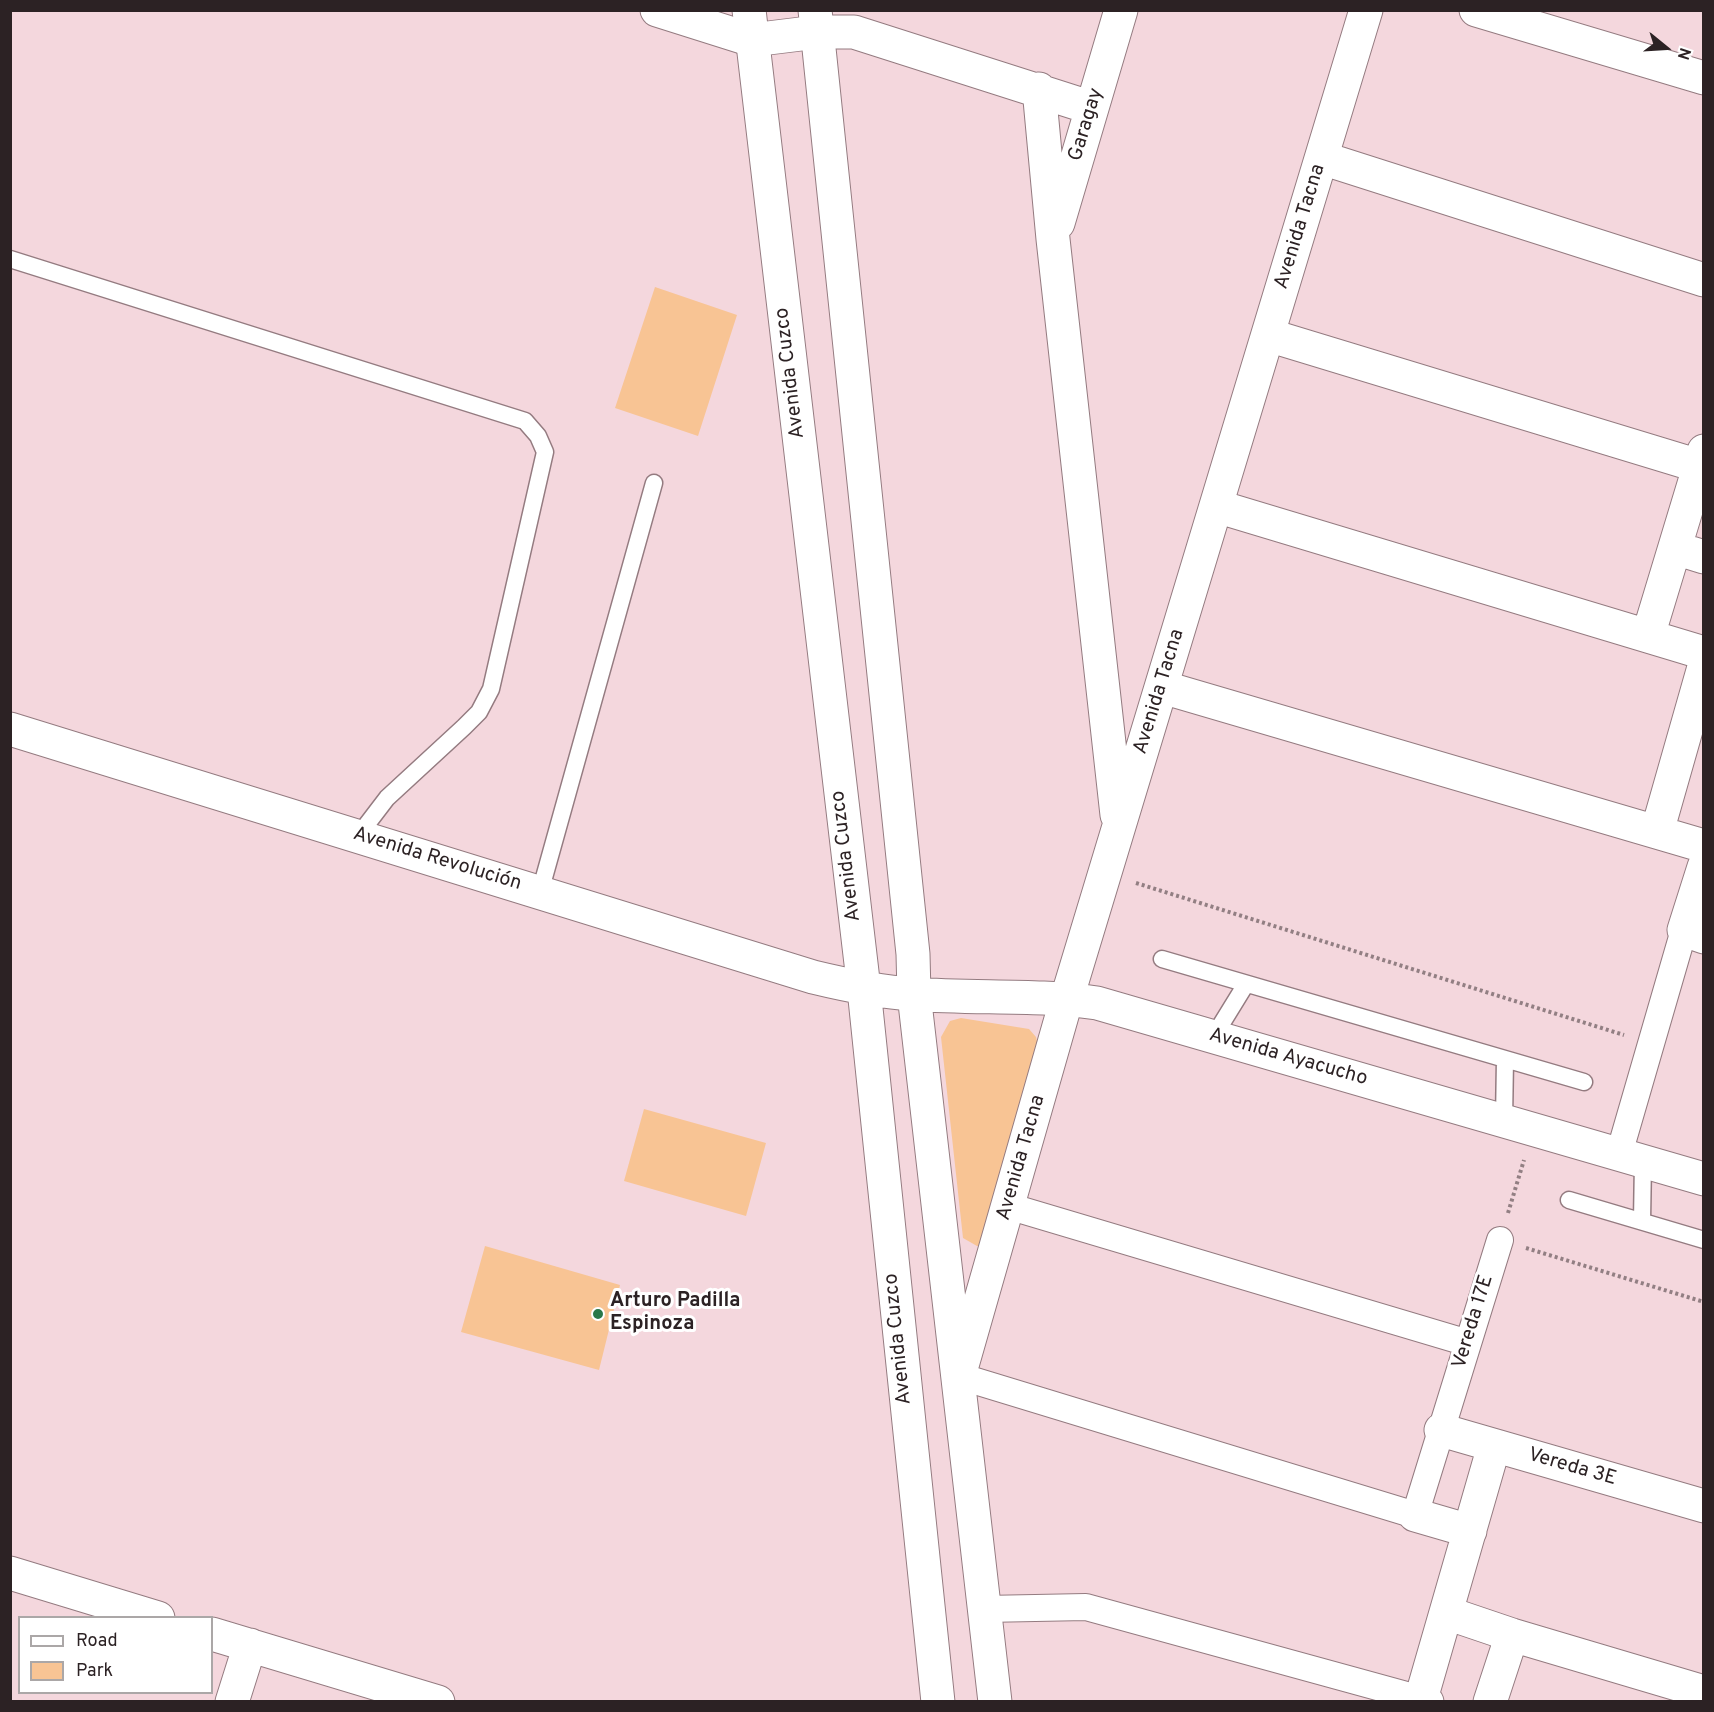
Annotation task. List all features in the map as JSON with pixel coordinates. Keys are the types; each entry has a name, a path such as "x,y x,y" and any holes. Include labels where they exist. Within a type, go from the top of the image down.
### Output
{"street":[{"path":"657,10 750,25 816,21 1040,89 1092,108"},
{"name":"Garagay","path":"1053,239 1121,10"},
{"name":"Avenida Tacna","path":"959,1376 1067,998 1366,10"},
{"path":"1476,10 1546,20 1704,78"},
{"path":"816,21 913,954 914,994 995,1701"},
{"name":"Avenida Cuzco","path":"750,25 864,989 938,1701"},
{"path":"1040,89 1053,239 1119,829"},
{"path":"1322,158 1704,280"},
{"path":"1268,335 1701,459 1689,553 1648,636"},
{"path":"1216,506 1704,653"},
{"path":"1657,832 1693,747 1704,667"},
{"path":"1162,687 1704,846"},
{"name":"Avenida Revolución","path":"10,729 813,977 864,989"},
{"path":"1631,1157 1651,1043 1694,934 1704,867"},
{"name":"Avenida Ayacucho","path":"864,989 914,994 1067,998 1097,1003 1704,1179"},
{"path":"1008,1206 1468,1343"},
{"name":"Vereda 17E","path":"1415,1515 1500,1240"},
{"path":"959,1376 1470,1531"},
{"name":"Vereda 3E","path":"1441,1430 1704,1506"},
{"path":"984,1609 1086,1606 1424,1700 1494,1446"},
{"path":"10,1573 155,1616"},
{"path":"1447,1613 1512,1635 1704,1692"},
{"path":"213,1634 438,1701"},
{"path":"1490,1701 1512,1635"},
{"path":"232,1701 250,1645"}],"lane":[{"path":"10,259 525,421 538,436 545,452 491,688 479,711 387,798 358,836"},
{"path":"540,892 654,483"},
{"path":"1162,959 1584,1082"},
{"path":"1214,1036 1246,984"},
{"path":"1505,1059 1519,1125"},
{"path":"1631,1157 1642,1221"},
{"path":"1569,1200 1704,1240"}],"path":[{"path":"1106,874 1651,1043"},
{"path":"1519,1125 1500,1240 1704,1302"}],"green space":[{"path":"655,287 737,315 698,436 615,408"},
{"path":"961,1018 1029,1029 1036,1037 1039,1049 991,1247 977,1246 963,1238 941,1037 950,1021"},
{"path":"644,1109 766,1143 746,1216 624,1181"},
{"path":"485,1246 620,1285 599,1370 461,1332"}],"place":[{"name":"Arturo Padilla Espinoza","path":"598,1314"}]}
